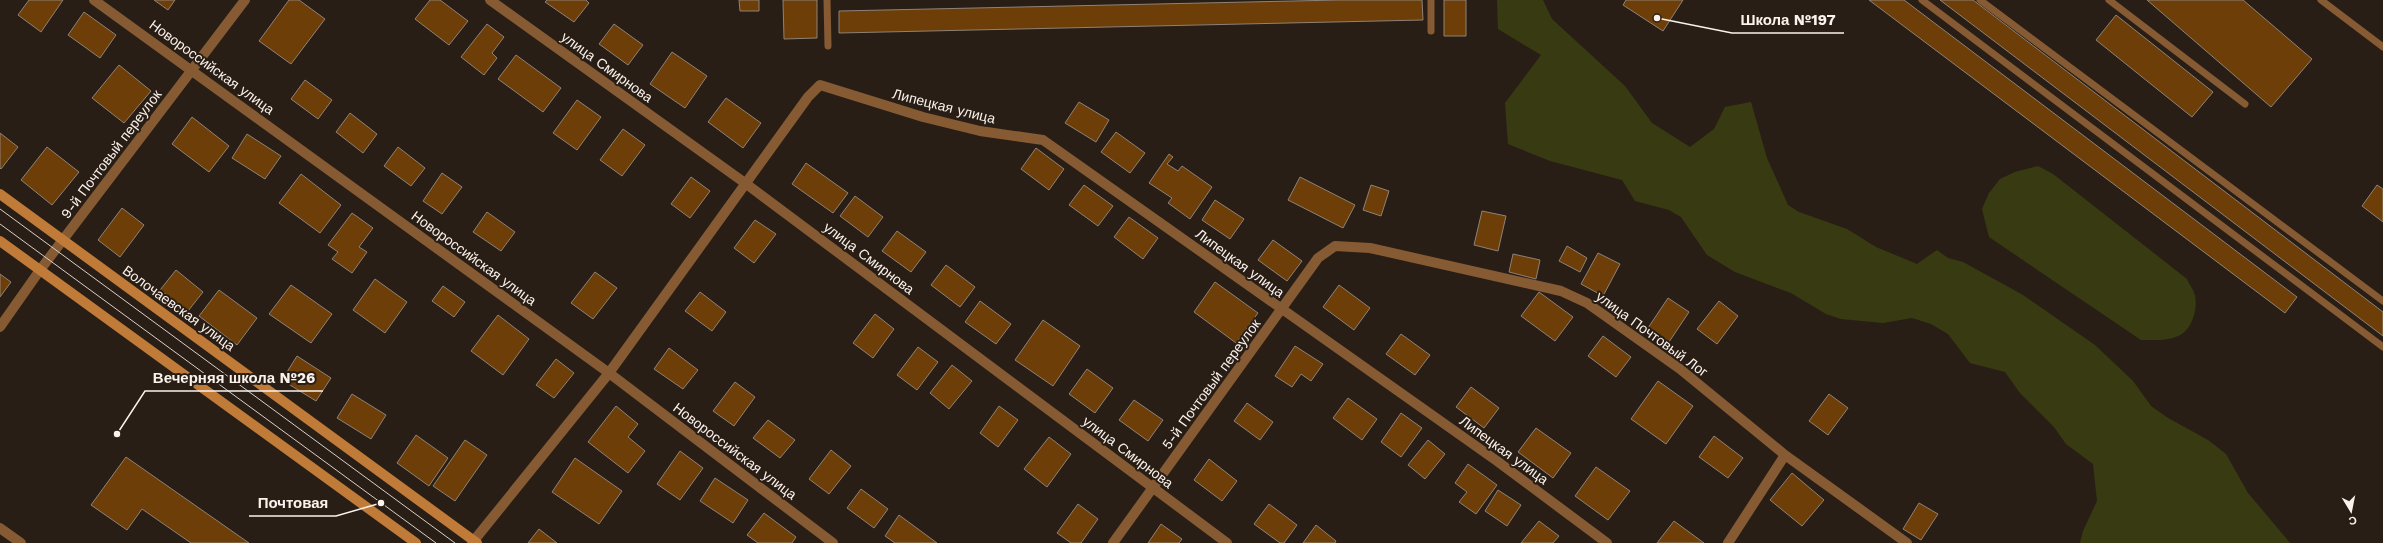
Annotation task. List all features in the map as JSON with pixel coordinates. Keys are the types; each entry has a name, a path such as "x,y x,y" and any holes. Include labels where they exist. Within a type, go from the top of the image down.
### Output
{"main road":[{"name":"Волочаевская улица","path":"0,194 475,542"},
{"path":"0,241 416,543"}],"street":[{"name":"Новороссийская улица","path":"94,0 193,70 608,373 833,543"},
{"name":"9-й Почтовый переулок","path":"0,327 40,270 245,0"},
{"name":"улица Смирнова","path":"490,0 745,184 1228,543"},
{"name":"Липецкая улица","path":"745,184 808,97 820,85 923,117 980,131 1043,140 1281,310 1497,461 1607,543"},
{"path":"475,542 608,373 745,184"},
{"name":"5-й Почтовый переулок","path":"1113,543 1318,258 1335,246"},
{"name":"улица Почтовый Лог","path":"1335,246 1370,248 1561,291 1587,303 1680,369 1785,455 1907,543"},
{"path":"1728,543 1785,455"},
{"path":"0,528 21,543"}],"lane":[{"path":"827,0 828,46"},
{"path":"1431,0 1431,31"},
{"path":"1922,0 2383,346"},
{"path":"1980,0 2383,301"},
{"path":"2109,0 2245,104"},
{"path":"2322,0 2383,47"}],"green space":[{"path":"1497,0 1543,0 1552,19 1625,86 1652,123 1690,147 1714,129 1725,107 1751,102 1767,158 1788,205 1799,212 1847,229 1876,247 1917,264 1937,250 1948,258 1963,262 2023,295 2095,345 2133,381 2151,406 2168,418 2208,440 2226,454 2248,493 2290,543 2080,543 2083,531 2097,501 2093,464 2066,444 2054,427 2020,393 2005,372 1970,363 1948,334 1931,324 1912,318 1883,323 1841,319 1826,314 1791,293 1735,272 1707,255 1681,217 1669,210 1635,201 1622,180 1550,161 1508,144 1505,103 1541,55 1498,29"},
{"path":"2038,166 2053,174 2187,279 2193,289 2196,302 2194,313 2187,330 2178,336 2169,339 2141,340 1989,237 1982,209 1989,193 2000,179 2015,172"}],"building":[{"path":"29,0 63,0 41,32 18,15"},
{"path":"154,0 175,0 168,10"},
{"path":"289,0 299,0 325,19 291,64 259,41"},
{"path":"430,0 440,0 468,21 449,45 415,19"},
{"path":"547,0 586,0 589,3 574,22 545,2"},
{"path":"739,0 759,0 759,11 740,11"},
{"path":"783,0 817,0 817,38 784,39"},
{"path":"1339,0 1422,0 1423,20 839,33 839,11"},
{"path":"1444,0 1466,0 1466,36 1444,36"},
{"path":"1626,0 1683,0 1663,31 1623,5"},
{"path":"1869,0 1904,0 2297,297 2285,313"},
{"path":"1940,0 1973,0 2383,312 2383,336"},
{"path":"2147,0 2243,0 2312,59 2271,107"},
{"path":"84,12 116,35 100,58 68,35"},
{"path":"2116,15 2213,92 2192,117 2096,40"},
{"path":"487,24 504,37 492,53 497,58 484,75 461,57"},
{"path":"614,24 643,45 628,65 599,44"},
{"path":"672,52 707,76 685,108 650,84"},
{"path":"516,55 561,88 543,112 498,79"},
{"path":"119,65 151,91 124,123 92,98"},
{"path":"305,80 332,100 318,119 291,99"},
{"path":"726,98 761,123 743,148 708,122"},
{"path":"577,100 601,117 577,150 553,133"},
{"path":"1079,102 1109,120 1096,142 1065,123"},
{"path":"350,113 377,134 363,153 336,132"},
{"path":"192,117 229,146 209,172 172,144"},
{"path":"623,129 645,145 622,176 600,160"},
{"path":"1116,132 1145,153 1130,173 1101,152"},
{"path":"0,133 18,147 1,169 0,168"},
{"path":"247,134 281,156 265,179 232,158"},
{"path":"47,147 79,172 52,205 21,180"},
{"path":"398,147 425,168 411,186 384,166"},
{"path":"1036,148 1064,169 1049,190 1021,169"},
{"path":"1169,154 1173,157 1167,164 1178,171 1182,166 1212,187 1190,219 1168,203 1172,198 1149,183"},
{"path":"806,163 848,193 833,213 792,184"},
{"path":"442,173 462,187 442,214 423,201"},
{"path":"301,174 341,205 320,233 279,203"},
{"path":"691,177 710,191 690,218 671,204"},
{"path":"1300,177 1355,205 1343,228 1288,200"},
{"path":"1084,185 1113,206 1098,226 1069,205"},
{"path":"1371,185 1389,191 1381,216 1363,210"},
{"path":"2377,185 2383,189 2383,222 2362,206"},
{"path":"855,196 883,217 868,237 840,216"},
{"path":"1215,200 1244,219 1230,239 1202,220"},
{"path":"122,208 144,225 120,257 98,240"},
{"path":"1482,211 1506,216 1498,251 1474,245"},
{"path":"487,212 515,232 501,251 473,232"},
{"path":"352,213 373,228 359,247 367,252 352,273 332,259 338,252 328,245"},
{"path":"1129,217 1158,238 1143,259 1114,237"},
{"path":"755,220 776,234 754,263 734,248"},
{"path":"897,231 926,252 911,272 882,251"},
{"path":"1273,240 1302,261 1287,281 1258,260"},
{"path":"1567,246 1587,258 1580,272 1559,261"},
{"path":"1598,253 1620,264 1603,296 1581,284"},
{"path":"1513,254 1540,260 1536,279 1509,272"},
{"path":"946,265 975,287 960,307 931,285"},
{"path":"176,270 203,292 188,311 160,290"},
{"path":"595,272 617,288 593,319 571,303"},
{"path":"0,274 11,282 0,297"},
{"path":"375,279 407,302 385,333 353,310"},
{"path":"1215,282 1258,313 1236,343 1194,312"},
{"path":"291,285 332,314 311,343 269,314"},
{"path":"1339,285 1370,308 1354,330 1323,307"},
{"path":"443,286 465,302 454,317 432,301"},
{"path":"219,290 257,318 237,345 199,316"},
{"path":"700,292 726,312 712,331 685,311"},
{"path":"1539,292 1573,317 1555,341 1521,316"},
{"path":"1668,298 1689,312 1669,342 1648,328"},
{"path":"980,301 1011,324 996,344 965,322"},
{"path":"1719,301 1738,316 1717,344 1697,329"},
{"path":"875,314 894,329 873,358 853,343"},
{"path":"498,315 529,339 503,375 471,351"},
{"path":"1043,320 1080,346 1053,386 1015,360"},
{"path":"1401,334 1430,355 1415,375 1386,354"},
{"path":"1603,336 1631,357 1616,377 1588,356"},
{"path":"1295,346 1323,364 1311,381 1301,374 1292,387 1275,376"},
{"path":"918,347 938,362 917,390 897,375"},
{"path":"669,348 698,370 683,389 654,369"},
{"path":"297,356 331,378 316,401 282,380"},
{"path":"556,359 574,373 554,398 536,385"},
{"path":"952,365 972,381 949,409 930,393"},
{"path":"1087,369 1113,388 1095,413 1069,394"},
{"path":"1658,381 1693,406 1666,444 1631,419"},
{"path":"735,382 755,397 734,426 713,411"},
{"path":"1471,387 1499,408 1484,428 1456,407"},
{"path":"352,394 386,415 371,439 337,418"},
{"path":"1829,394 1848,408 1828,435 1809,421"},
{"path":"1348,398 1377,419 1362,440 1333,418"},
{"path":"1134,400 1163,420 1148,441 1119,420"},
{"path":"1247,403 1273,422 1260,440 1234,421"},
{"path":"616,406 638,424 628,437 645,451 628,473 588,442"},
{"path":"999,406 1018,420 998,447 980,433"},
{"path":"1401,413 1422,428 1401,457 1381,442"},
{"path":"768,420 795,440 780,458 753,438"},
{"path":"1536,428 1571,453 1553,478 1518,452"},
{"path":"416,435 448,458 429,486 397,463"},
{"path":"1714,436 1743,458 1728,478 1699,457"},
{"path":"1049,437 1071,454 1047,487 1024,469"},
{"path":"465,440 487,455 455,501 433,486"},
{"path":"1428,440 1445,454 1425,479 1408,465"},
{"path":"831,450 851,466 829,494 809,479"},
{"path":"680,451 703,468 680,500 657,484"},
{"path":"126,457 249,543 191,543 142,509 127,530 91,505"},
{"path":"575,458 622,491 599,524 552,492"},
{"path":"1209,459 1237,481 1222,501 1194,480"},
{"path":"1468,464 1497,485 1476,514 1459,502 1467,492 1455,483"},
{"path":"1596,467 1630,491 1608,520 1575,496"},
{"path":"1792,473 1824,500 1802,526 1770,500"},
{"path":"715,478 748,500 733,523 700,501"},
{"path":"861,489 888,509 874,528 847,508"},
{"path":"1498,490 1521,505 1507,526 1485,511"},
{"path":"1919,503 1938,514 1921,540 1903,529"},
{"path":"1078,504 1098,519 1081,543 1071,543 1057,533"},
{"path":"1269,504 1297,525 1284,543 1280,543 1254,524"},
{"path":"764,513 796,537 792,543 758,543 747,535"},
{"path":"899,515 937,543 895,543 885,536"},
{"path":"1539,521 1559,536 1553,543 1521,543"},
{"path":"1674,521 1704,543 1657,543"},
{"path":"1161,524 1182,539 1179,543 1148,543"},
{"path":"1316,525 1336,541 1335,543 1303,543"},
{"path":"539,529 557,543 528,543"}],"tram line":[{"path":"0,209 455,543"},
{"path":"0,224 436,543"}],"place":[{"name":"Школа №197","path":"1657,18"},
{"name":"Вечерняя школа №26","path":"117,434"},
{"name":"Почтовая","path":"381,503"}]}
